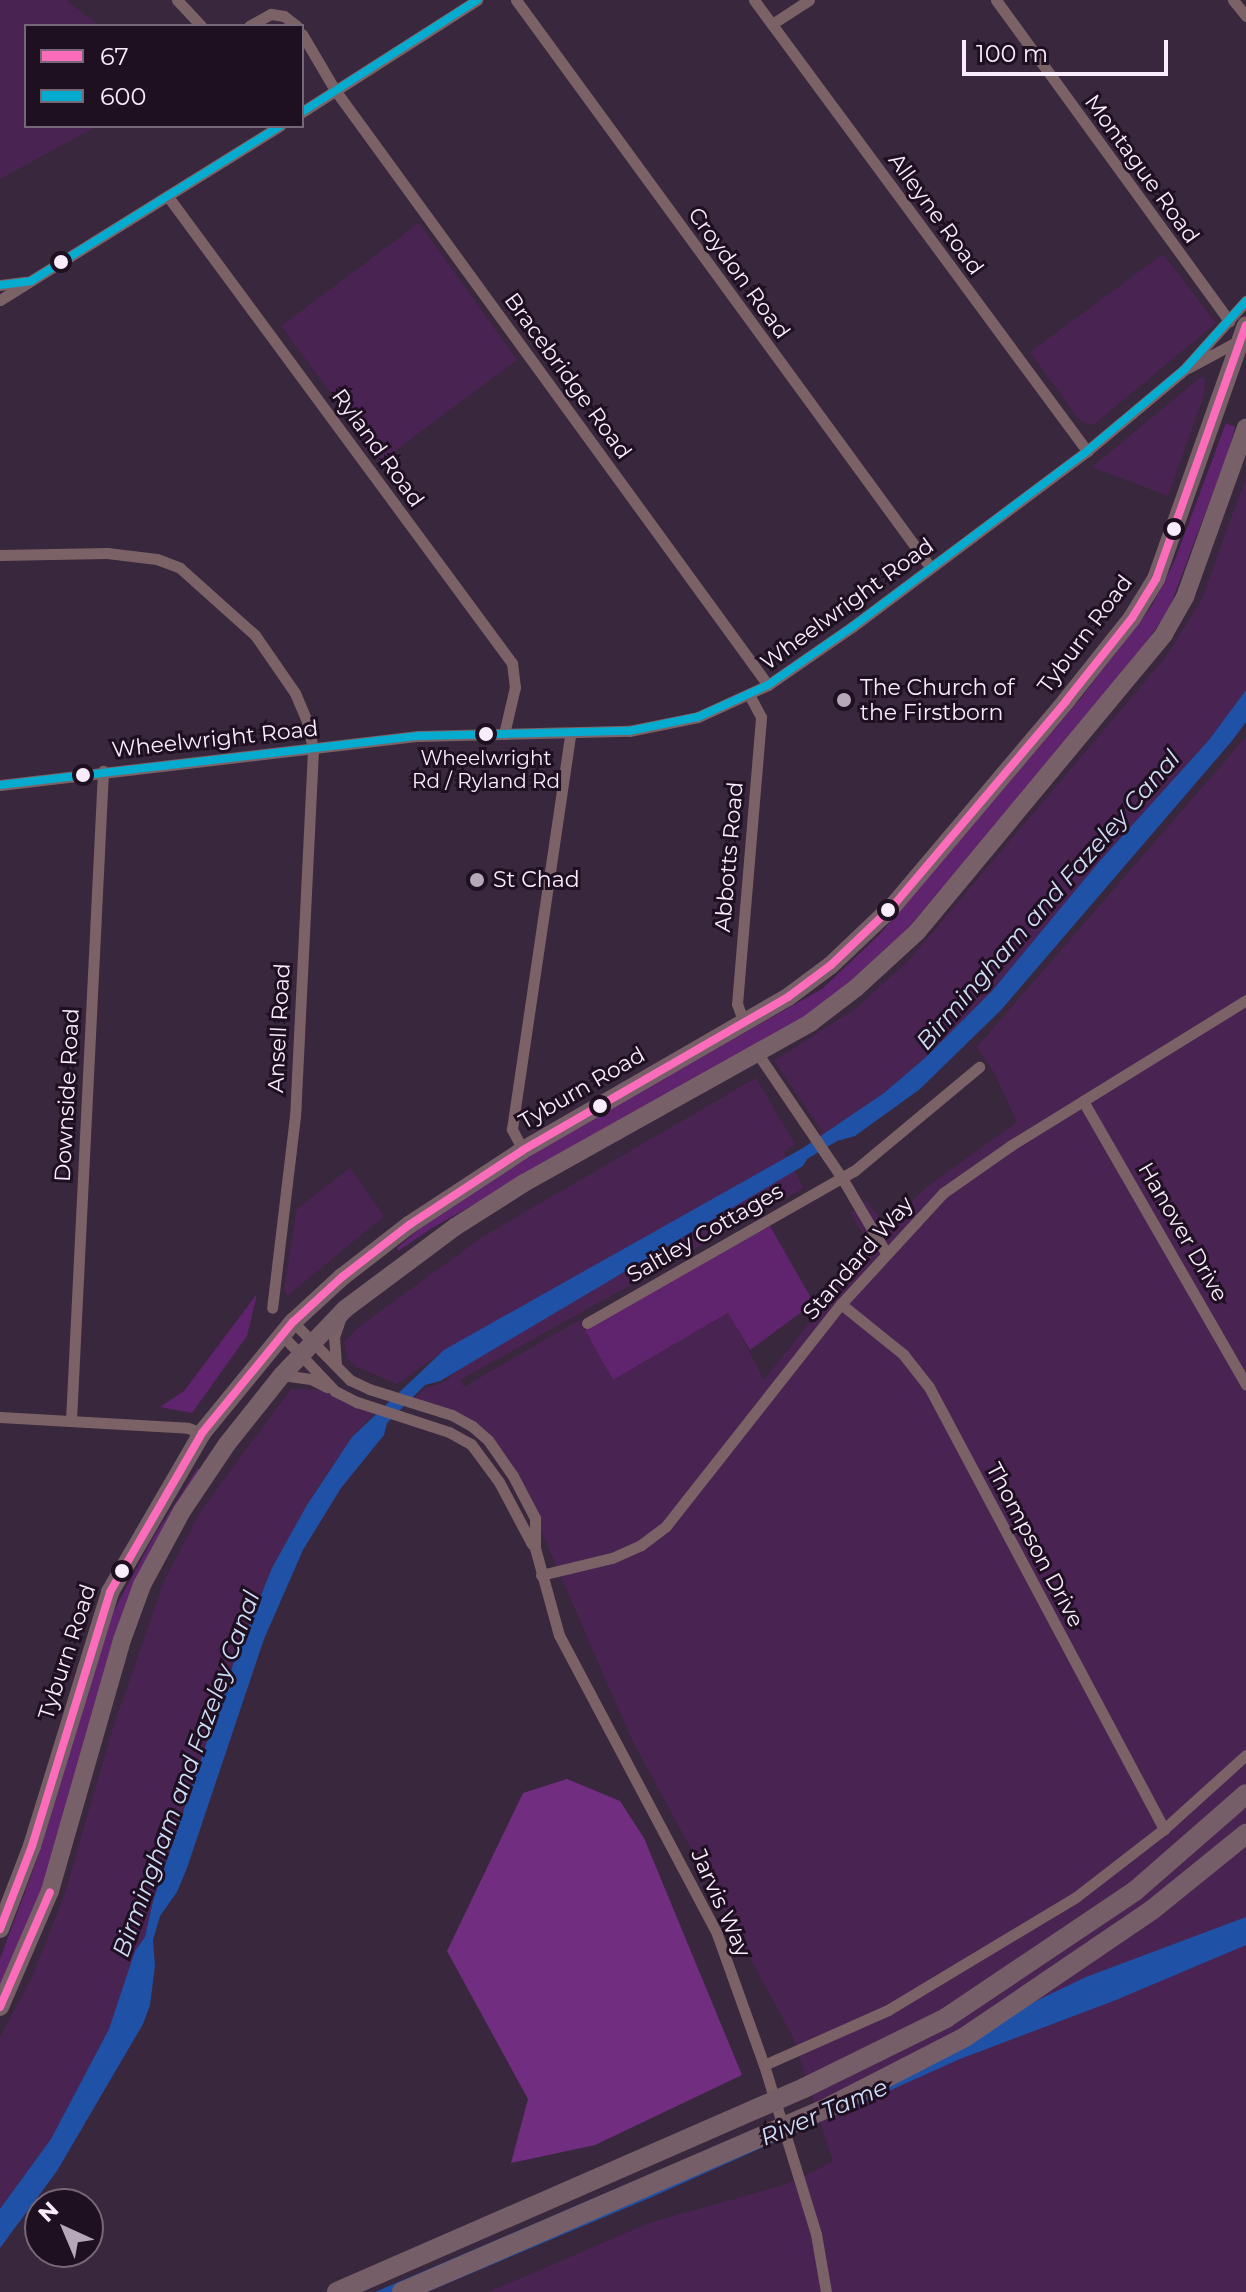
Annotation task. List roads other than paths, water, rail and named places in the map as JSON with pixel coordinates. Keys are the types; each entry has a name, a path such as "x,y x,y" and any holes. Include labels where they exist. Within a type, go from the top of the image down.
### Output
{"highway":[{"name":"Tyburn Road","path":"0,1929 32,1846 110,1592 202,1433 288,1328 342,1277 409,1225 523,1150 788,997 831,965 893,906 1132,618 1156,579 1227,384 1241,330"},
{"path":"0,2007 50,1891 122,1640 142,1585 182,1511 227,1444 282,1375 345,1309 455,1227 524,1183 810,1023 856,988 917,932 1164,634 1185,597 1246,428"},
{"path":"337,2292 790,2094 946,2018 1135,1891 1246,1794"},
{"path":"402,2292 817,2113 965,2037 1152,1910 1246,1834"}],"street":[{"path":"177,0 199,24"},
{"path":"304,111 477,0"},
{"name":"Croydon Road","path":"516,0 931,568"},
{"name":"Alleyne Road","path":"754,0 1087,451"},
{"path":"772,24 809,0"},
{"name":"Montague Road","path":"996,0 1241,330"},
{"path":"1233,0 1246,16"},
{"path":"253,24 271,14 284,16 294,24"},
{"name":"Bracebridge Road","path":"304,37 335,90 768,685"},
{"path":"0,300 169,198 277,128"},
{"name":"Ryland Road","path":"169,198 512,663 515,687 504,734"},
{"path":"0,285 31,281"},
{"name":"Wheelwright Road","path":"1184,370 1207,361 1241,330 1246,301"},
{"name":"Wheelwright Road","path":"0,785 418,736 570,735 660,726 698,717 750,696 768,685 1087,451 1184,370 1241,330"},
{"path":"1207,361 1223,372 1227,384"},
{"name":"Ansell Road","path":"0,555 107,553 157,559 180,568 255,635 295,693 307,721 313,750 295,1116 272,1308"},
{"name":"Abbotts Road","path":"744,1023 737,1004 761,717 750,696"},
{"path":"523,1150 512,1129 570,735"},
{"name":"Downside Road","path":"71,1421 103,771"},
{"name":"Standard Way","path":"541,1575 612,1558 641,1545 666,1526 841,1304 943,1193 1246,1000"},
{"path":"758,1054 842,1178 886,1253"},
{"name":"Saltley Cottages","path":"587,1323 842,1178 979,1067"},
{"name":"Hanover Drive","path":"1083,1101 1246,1385"},
{"name":"Thompson Drive","path":"841,1304 903,1354 929,1387 1164,1829"},
{"path":"336,1366 334,1337 345,1309"},
{"path":"288,1328 335,1391"},
{"name":"Jarvis Way","path":"306,1349 336,1366 350,1380 369,1389 427,1407 472,1426 502,1457 535,1518 535,1548 559,1635 717,1934 764,2065 816,2234 826,2292"},
{"path":"282,1375 311,1379 335,1391"},
{"name":"Jarvis Way","path":"335,1391 357,1402 414,1419 471,1444 499,1482 535,1548"},
{"path":"0,1417 188,1428 202,1433"},
{"path":"764,2065 888,2010 1076,1897 1164,1829 1246,1755"}],"water":[{"path":"1246,690 1246,722 1231,742 1001,1010 920,1089 855,1136 837,1141 807,1159 803,1166 440,1381 425,1385 387,1423 384,1435 341,1488 303,1550 264,1639 187,1868 177,1892 160,1916 153,1940 155,1966 150,2005 143,2024 57,2171 44,2188 24,2188 24,2216 0,2248 0,2209 51,2139 109,2029 135,1951 145,1937 153,1901 234,1662 272,1568 307,1505 352,1437 444,1350 803,1148 884,1093 925,1058 992,991 1098,863 1209,740"},
{"name":"River Tame","path":"1246,1917 1246,1945 1116,2000 960,2059 652,2197 427,2292 375,2292 868,2081 1086,1977"}],"place":[{"name":"The Church of the Firstborn","path":"844,700"},
{"name":"Wheelwright Rd / Ryland Rd","path":"486,734"},
{"name":"St Chad","path":"477,880"}],"water label":[{"name":"Birmingham and Fazeley Canal","path":"1048,900"},
{"name":"Birmingham and Fazeley Canal","path":"186,1774"}]}
